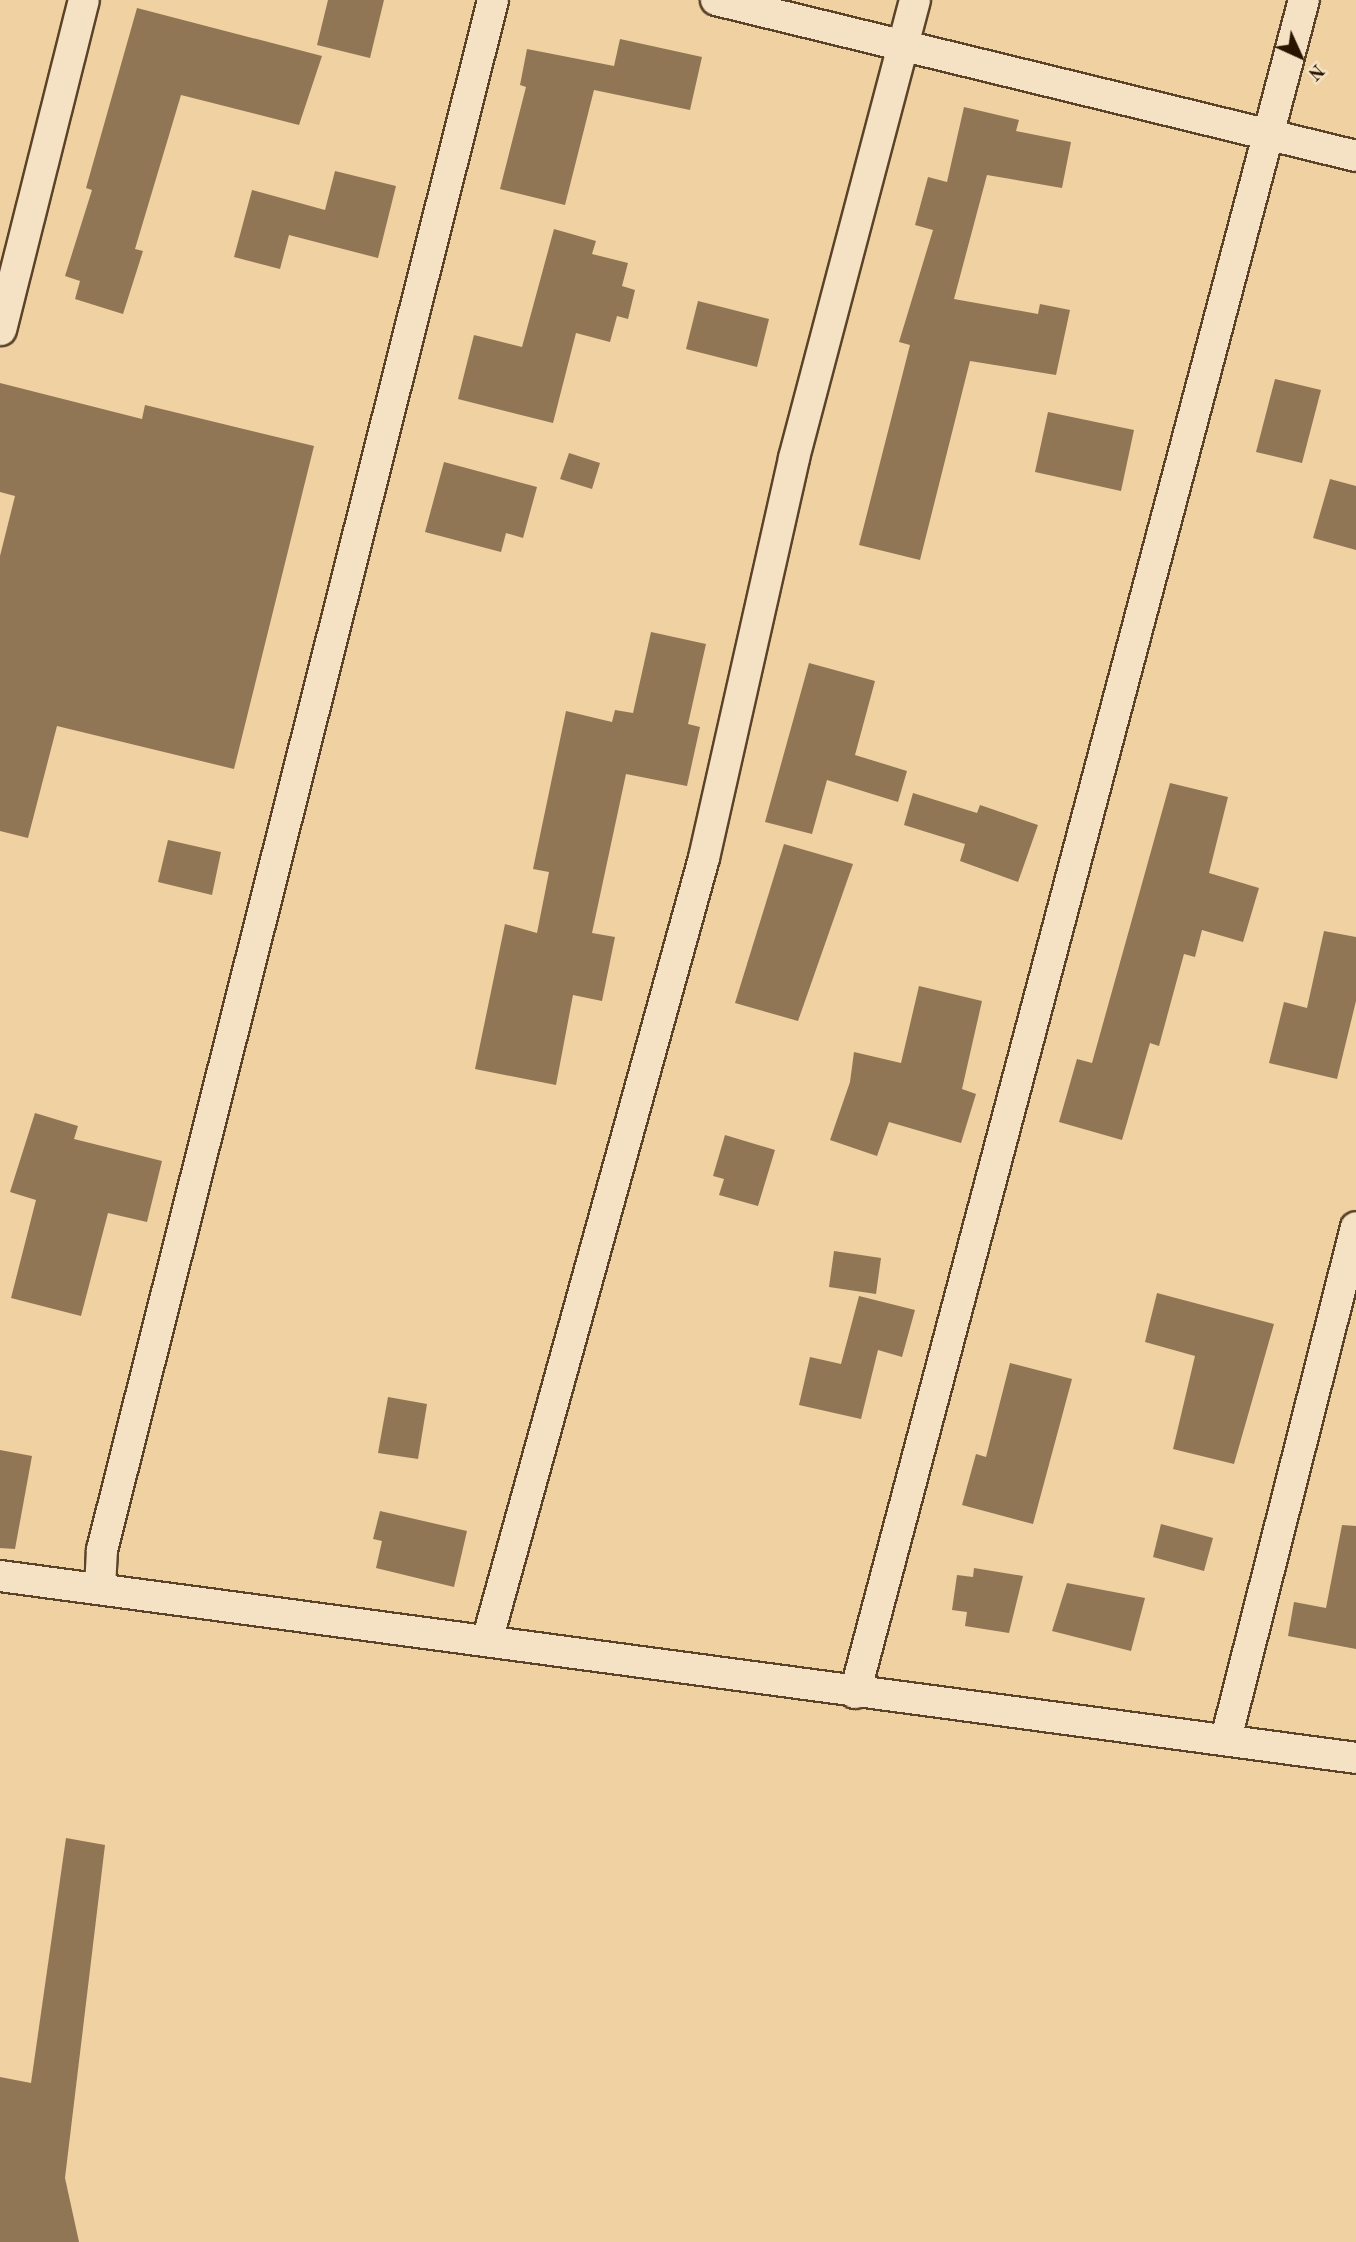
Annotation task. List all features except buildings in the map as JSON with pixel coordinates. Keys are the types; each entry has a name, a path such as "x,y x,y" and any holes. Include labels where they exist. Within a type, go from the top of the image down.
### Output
{"street":[{"path":"1,330 84,0"},
{"path":"100,1588 105,1536 493,0"},
{"path":"716,0 1356,156"},
{"path":"487,1641 704,858 793,458 915,0"},
{"path":"855,1693 1304,0"},
{"path":"1226,1739 1356,1227"},
{"path":"0,1576 855,1693 1226,1739 1356,1758"}]}
